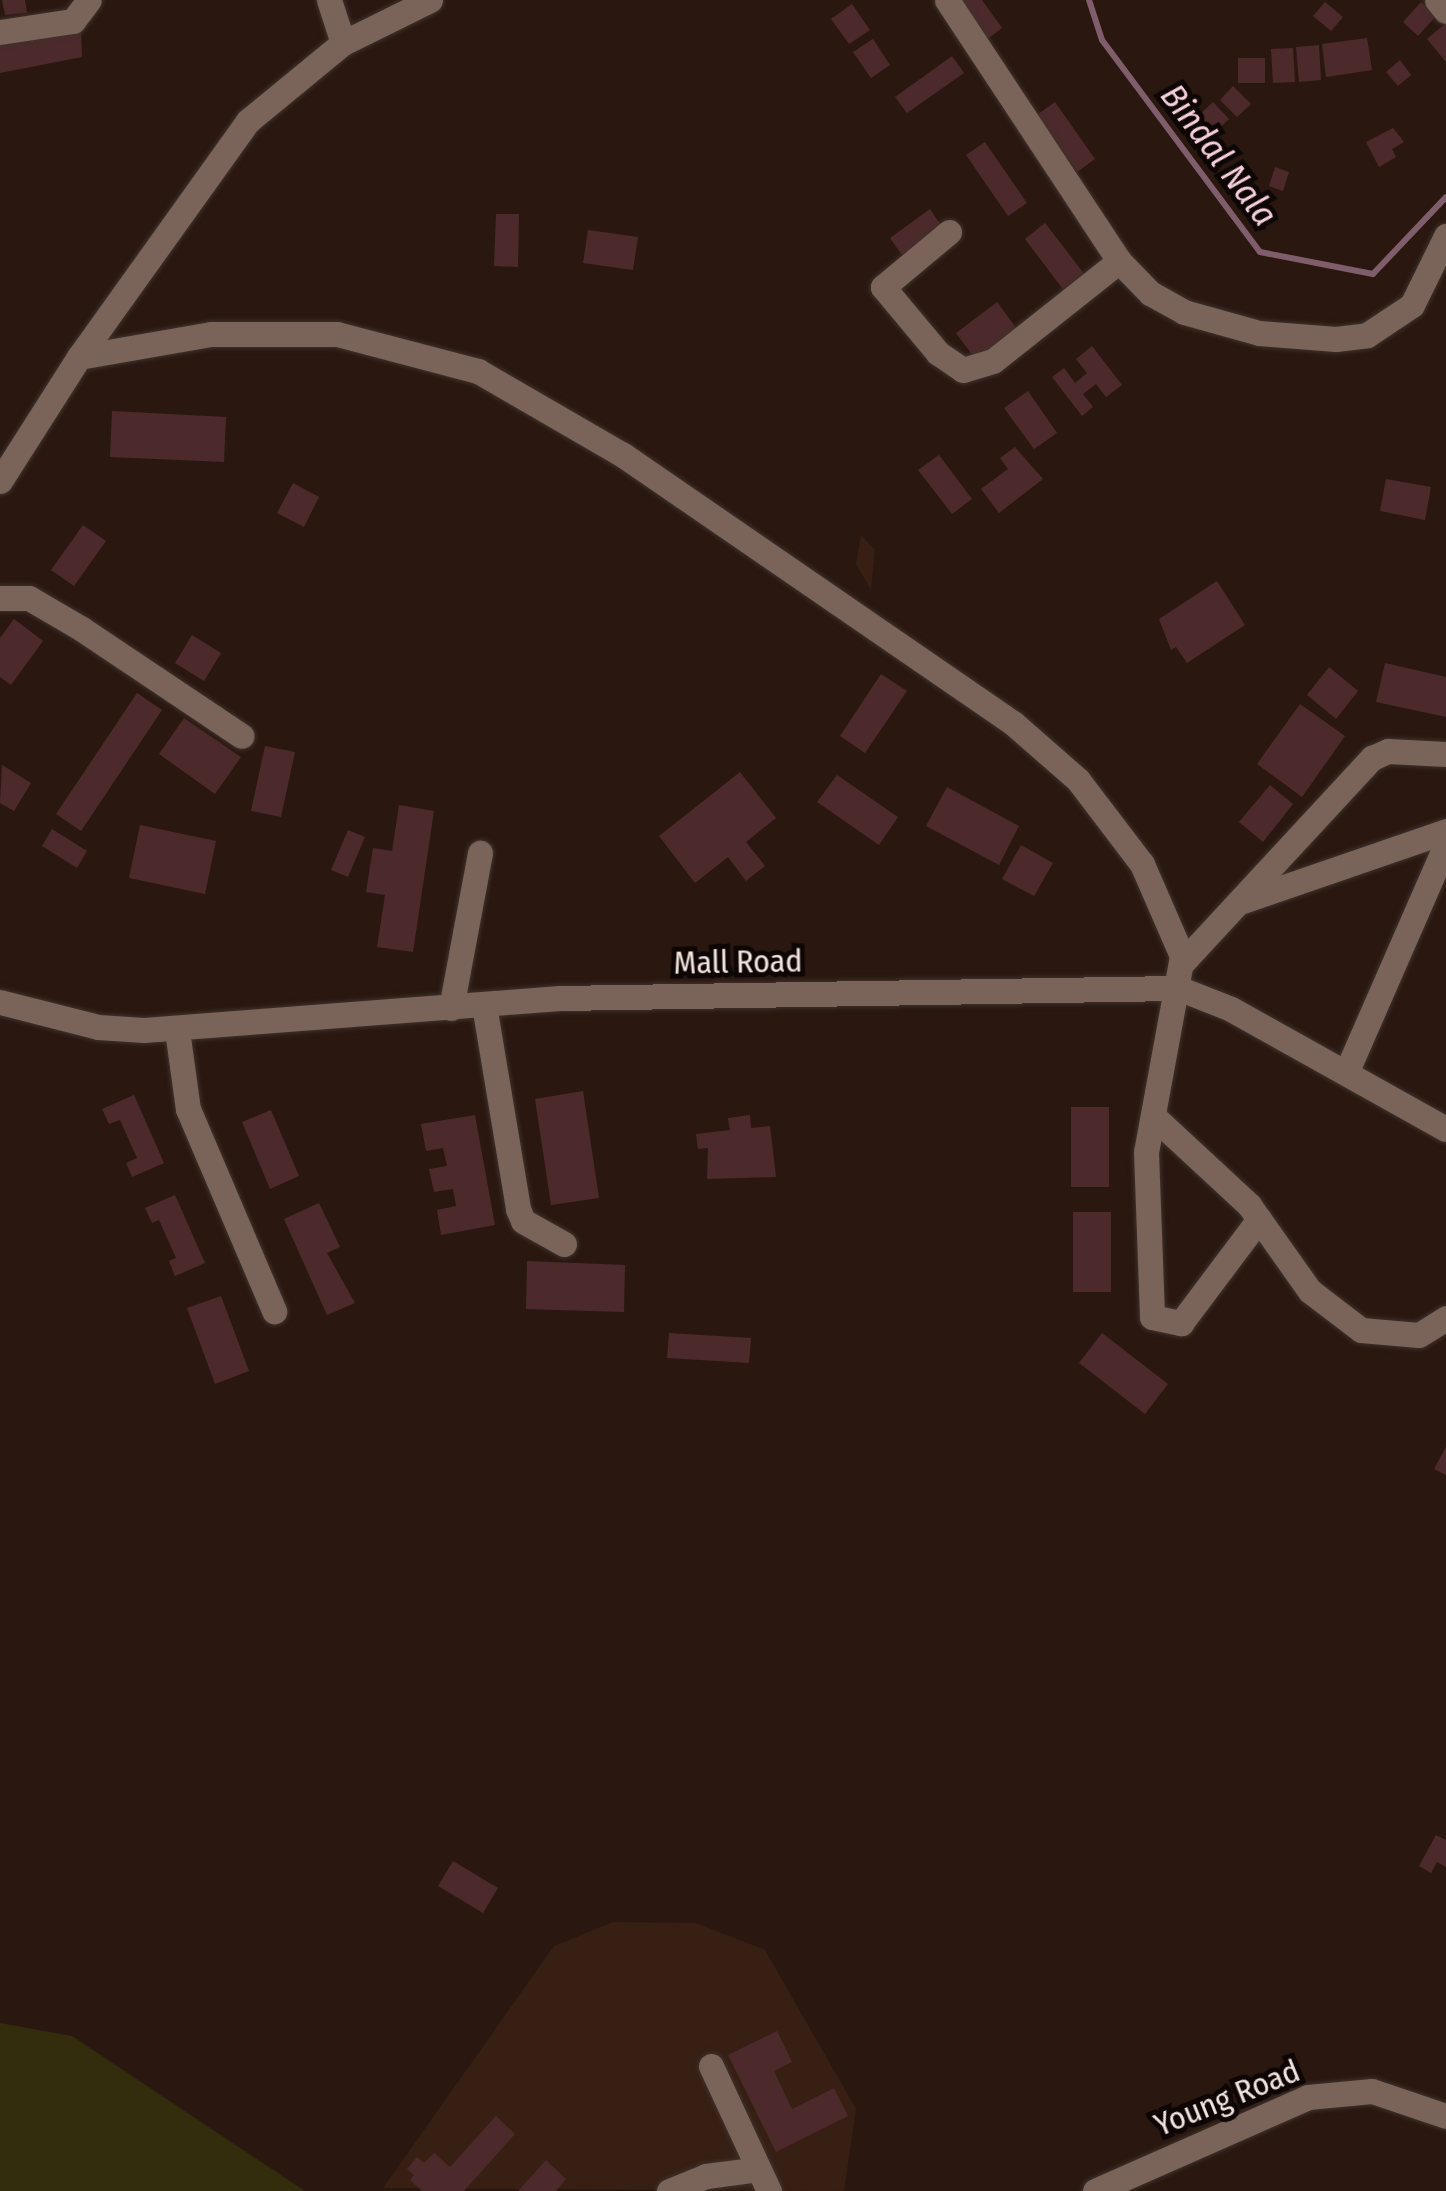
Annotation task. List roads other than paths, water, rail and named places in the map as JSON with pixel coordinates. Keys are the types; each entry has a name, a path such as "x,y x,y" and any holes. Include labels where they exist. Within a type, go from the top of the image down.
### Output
{"street":[{"path":"0,32 73,20 89,0"},
{"path":"329,0 343,43"},
{"path":"0,479 79,357 248,122 343,43 430,0"},
{"path":"947,0 1119,260 1150,293 1184,312 1260,333 1336,339 1367,335 1403,314 1446,236"},
{"path":"1437,0 1446,11"},
{"path":"949,232 883,287 938,353 964,370 993,361 1119,260"},
{"path":"79,357 212,334 337,334 478,371 756,543 1052,754 1142,864 1180,975"},
{"path":"0,598 28,598 69,621 242,736"},
{"path":"1258,1219 1182,1323 1152,1317 1145,1188 1153,1116 1180,975 1238,903 1372,758 1388,751 1446,754"},
{"path":"1238,903 1446,831"},
{"path":"1346,1073 1446,844"},
{"path":"450,1008 480,852"},
{"name":"Mall Road","path":"0,1002 98,1027 177,1030 560,998 1180,975 1231,1008 1446,1129"},
{"path":"484,1005 518,1209 523,1222 564,1244"},
{"path":"177,1030 188,1109 274,1311"},
{"path":"1153,1116 1201,1155 1258,1219 1310,1291 1361,1330 1419,1334 1446,1318"},
{"path":"668,2191 706,2176 764,2180 711,2066"},
{"name":"Young Road","path":"1095,2191 1308,2096 1372,2091 1446,2116"}],"waterway":[{"name":"Bindal Nala","path":"1089,0 1102,40 1260,252 1373,274 1446,197"}]}
